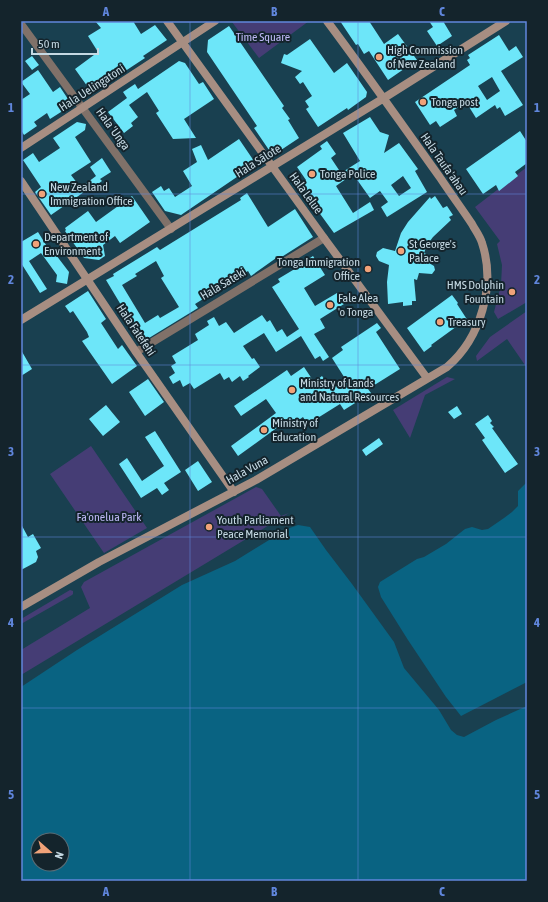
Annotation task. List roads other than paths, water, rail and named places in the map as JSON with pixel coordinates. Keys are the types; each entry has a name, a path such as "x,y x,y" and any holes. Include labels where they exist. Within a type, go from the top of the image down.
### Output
{"main road":[{"name":"Hala Lelue","path":"167,21 427,378"},
{"name":"Hala Uelingatoni","path":"21,148 215,21"},
{"name":"Hala Taufa'ahau","path":"328,21 384,98 482,240 487,258 488,276 485,299 480,318 472,337"},
{"name":"Hala Sālote","path":"21,320 87,278 171,229 384,98 506,21"},
{"name":"Hala Fatefehi","path":"21,181 136,352 234,492"},
{"name":"Hala Vuna","path":"21,607 99,562 256,480 447,367 457,359 472,337"}],"street":[{"name":"Hala 'Unga","path":"21,24 171,229"},
{"name":"Hala Sateki","path":"136,352 324,238"}],"water":[{"path":"527,482 527,682 461,716 446,697 408,640 381,597 378,587 380,582 417,559 424,557 446,544 465,529 472,527 482,530 488,529 504,518 518,506 518,491"},
{"path":"298,525 310,527 394,642 404,668 439,710 451,730 457,735 464,737 527,706 527,881 21,881 21,687 77,650 182,585 235,561 287,529"}],"place":[{"name":"High Commission of New Zealand","path":"379,57"},
{"name":"Tonga post","path":"423,102"},
{"name":"Tonga Police","path":"312,174"},
{"name":"New Zealand Immigration Office","path":"42,194"},
{"name":"Department of Environment","path":"36,244"},
{"name":"St George's Palace","path":"401,251"},
{"name":"Tonga Immigration Office","path":"368,269"},
{"name":"HMS Dolphin Fountain","path":"512,292"},
{"name":"Fale Alea 'o Tonga","path":"330,305"},
{"name":"Treasury","path":"440,322"},
{"name":"Ministry of Lands and Natural Resources","path":"292,390"},
{"name":"Ministry of Education","path":"264,430"},
{"name":"Youth Parliament Peace Memorial","path":"209,527"}],"park label":[{"name":"Time Square","path":"263,37"},
{"name":"Fa'onelua Park","path":"109,517"}]}
